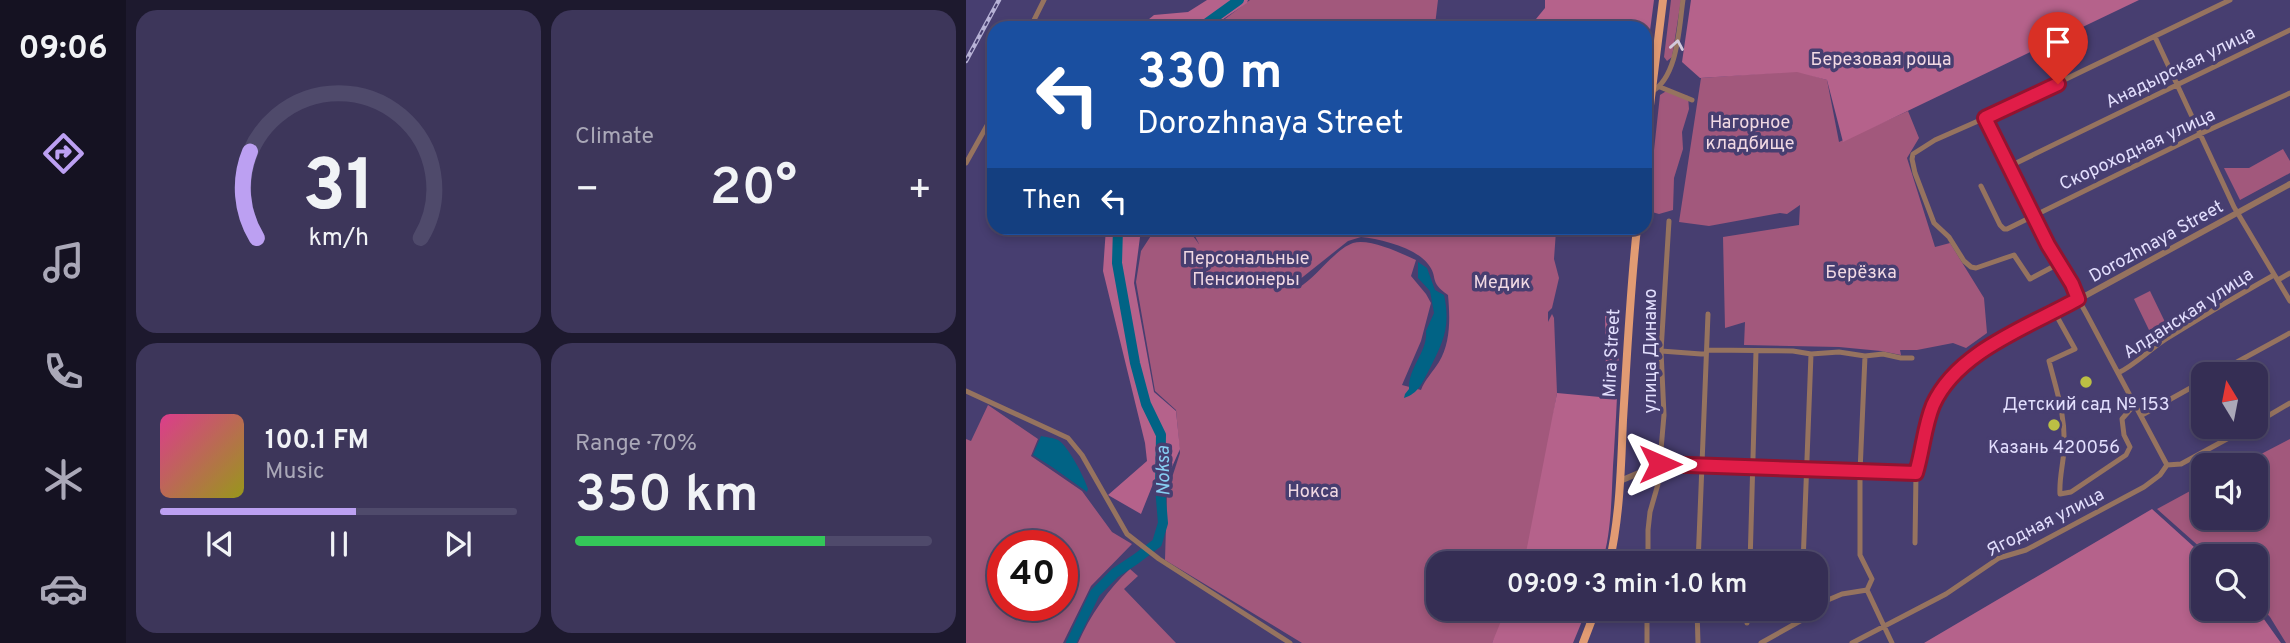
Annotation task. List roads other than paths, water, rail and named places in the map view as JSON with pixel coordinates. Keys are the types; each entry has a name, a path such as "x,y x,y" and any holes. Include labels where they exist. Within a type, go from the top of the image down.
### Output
{"main road":[{"path":"1652,84 1663,0"},
{"name":"Mira Street","path":"1611,551 1620,481 1630,295 1636,235"},
{"path":"1583,643 1591,621"}],"street":[{"path":"1034,21 1044,0"},
{"path":"1652,91 1660,87 1674,59 1683,0"},
{"path":"2060,263 2030,279 2014,255 1976,268 1971,267 1949,237 1934,223 1915,173 1913,154 1936,140 2230,0"},
{"name":"Анадырская улица","path":"2008,167 2290,30"},
{"path":"2155,37 2238,212 2290,301"},
{"path":"1660,87 1692,100"},
{"name":"Скороходная улица","path":"1981,187 2004,229 2290,93"},
{"path":"1985,118 2048,245 2167,465"},
{"path":"966,163 987,126"},
{"name":"Dorozhnaya Street","path":"1916,473 1924,429 1934,402 1955,373 1975,356 2290,184"},
{"name":"улица Динамо","path":"1648,551 1650,512 1658,484 1664,415 1661,351 1669,221"},
{"name":"Алданская улица","path":"2118,373 2134,365 2144,354 2207,313 2276,277 2290,273"},
{"path":"2055,313 2075,349 2049,362 2060,395 2063,416 2064,451 2060,494 2071,492 2126,455 2130,447 2124,435 2122,419 2135,404"},
{"path":"1698,551 1708,314"},
{"path":"2237,362 2290,333"},
{"path":"1661,351 1705,354 1708,350 1793,351 1811,354 1839,352 1912,358"},
{"path":"1751,551 1756,351"},
{"path":"1804,551 1811,354"},
{"path":"1864,356 1860,555 1872,579 1867,590"},
{"path":"2142,415 2191,388"},
{"path":"966,391 1068,438 1082,455 1127,534 1159,559 1290,643"},
{"path":"2268,416 2290,403"},
{"name":"Ягодная улица","path":"1852,643 1946,594 1999,558 2026,550 2144,487 2160,475 2167,465 2182,464 2227,439"},
{"path":"1620,481 1660,464 1916,473 1915,542"},
{"path":"1867,590 1892,643"},
{"path":"1828,600 1842,594 1867,590"},
{"path":"1647,621 1647,643"},
{"path":"1697,621 1698,643"},
{"path":"1761,643 1800,621"}],"water":[{"path":"1418,262 1427,268 1435,290 1444,295 1447,316 1438,351 1422,383 1417,390 1404,398 1434,313 1430,291 1418,278"},
{"path":"1041,436 1058,440 1067,449 1083,477 1087,492 1033,455"}],"waterway":[{"name":"Noksa","path":"1210,21 1239,0"},
{"name":"Noksa","path":"1071,643 1095,593 1115,573 1157,543 1163,523 1160,487 1161,435 1146,404 1135,363 1117,263 1118,235"}],"railway":[{"path":"988,21 999,0"},
{"path":"966,61 987,22"}],"place":[{"name":"Детский сад № 153","path":"2086,382"},
{"name":"Казань 420056","path":"2054,425"}],"park label":[{"name":"Березовая роща","path":"1881,59"},
{"name":"Нагорное кладбище","path":"1750,132"},
{"name":"Персональные Пенсионеры","path":"1246,268"},
{"name":"Берёзка","path":"1861,272"},
{"name":"Медик","path":"1502,282"},
{"name":"Нокса","path":"1313,491"}]}
